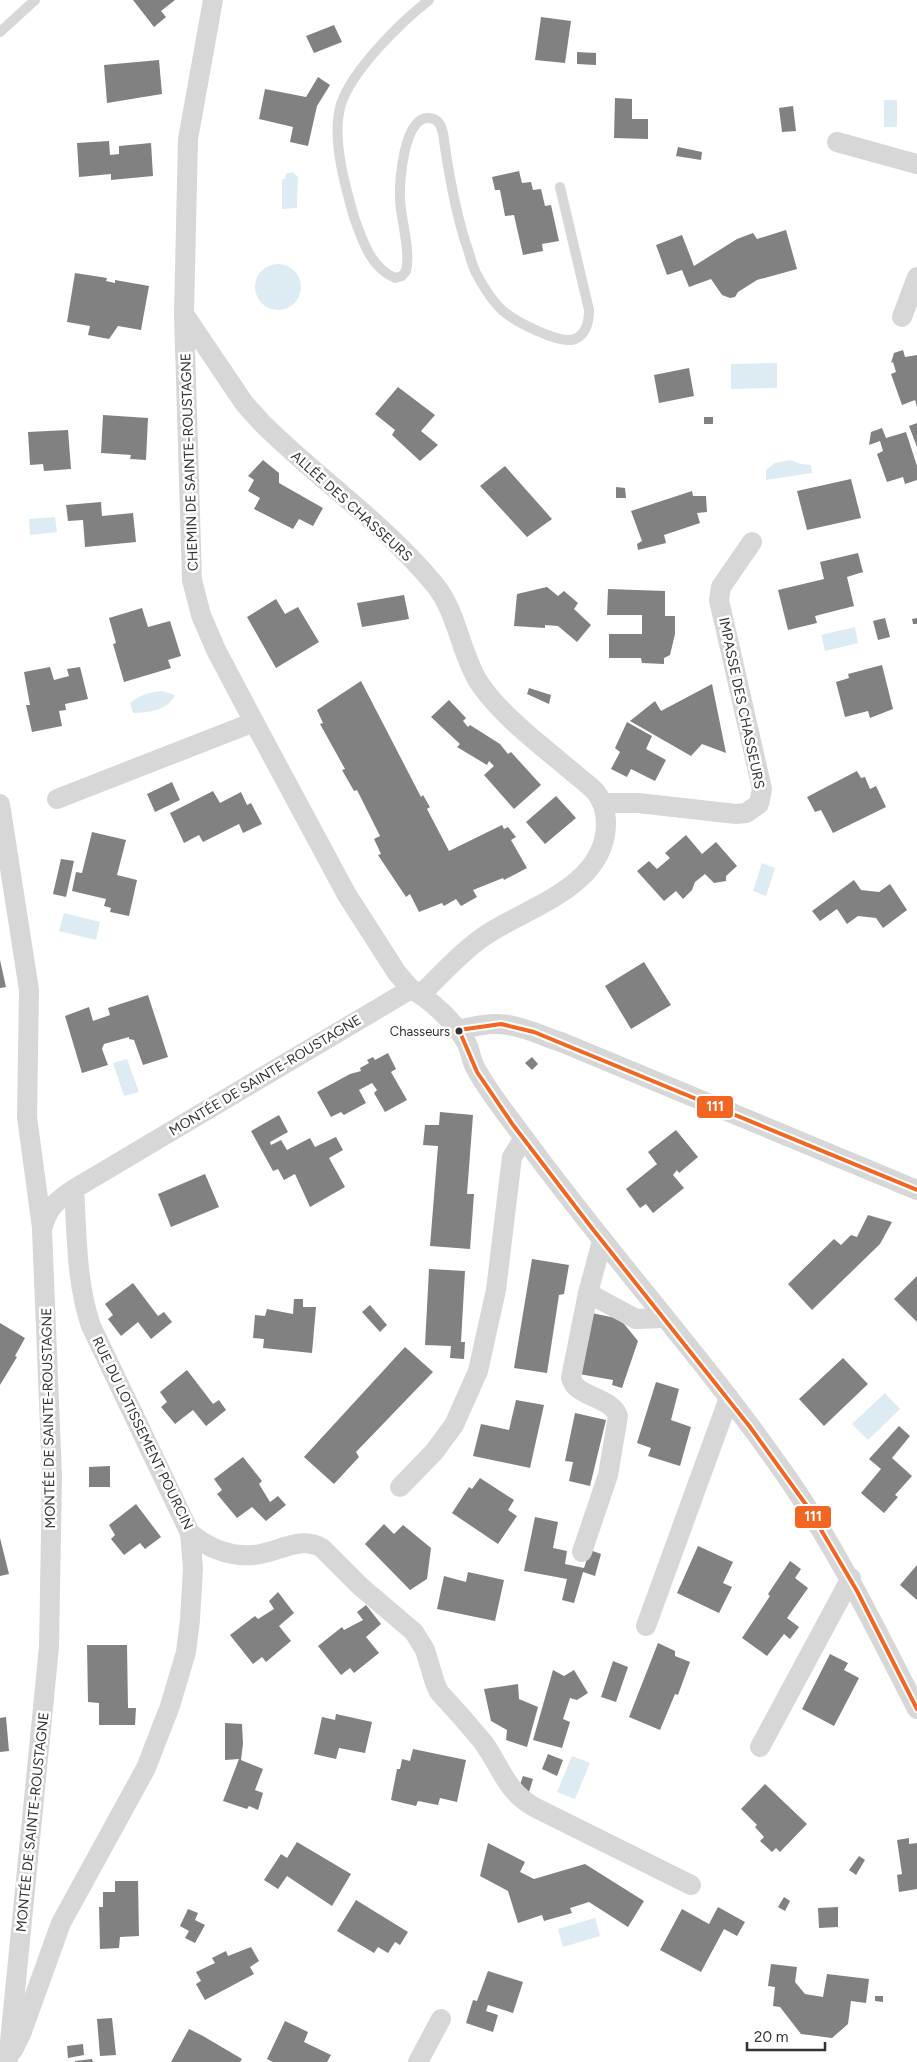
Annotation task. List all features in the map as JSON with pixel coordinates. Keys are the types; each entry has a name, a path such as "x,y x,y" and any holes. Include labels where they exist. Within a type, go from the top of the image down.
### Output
{"street":[{"name":"CHEMIN DE SAINTE-ROUSTAGNE","path":"213,0 188,139 184,314 192,580 201,615 216,650 347,895 397,973 460,1030"},
{"path":"837,142 917,164"},
{"path":"902,317 917,277"},
{"name":"ALLÉE DES CHASSEURS","path":"184,314 244,403 261,422 396,543 436,586 447,604 472,670 486,692 506,714 594,790 603,803"},
{"name":"IMPASSE DES CHASSEURS","path":"603,803 638,803 736,814 746,813 758,804 762,789 719,600 721,587 752,542"},
{"path":"57,799 254,722"},
{"path":"416,991 488,933 560,895 574,884 588,868 605,836 606,818 603,803"},
{"path":"0,804 29,990 27,1117 42,1230"},
{"name":"MONTÉE DE SAINTE-ROUSTAGNE","path":"8,2060 49,1647 52,1481 42,1230 51,1207 74,1189 416,991"},
{"path":"917,1190 561,1042 515,1026 494,1022 460,1030 476,1070 524,1138 602,1241 729,1398 789,1480 851,1578 917,1709"},
{"path":"400,1486 434,1452 454,1425 478,1371 496,1290 512,1157 524,1138"},
{"name":"RUE DU LOTISSEMENT POURCIN","path":"74,1189 79,1275 91,1326 190,1533 208,1546 243,1555 256,1555 300,1543 314,1544 322,1548 360,1586 414,1632 425,1650 439,1692 483,1743 514,1793 536,1808 691,1885"},
{"path":"582,1552 608,1475 618,1416 612,1408 578,1388 572,1381 588,1293 602,1241"},
{"path":"588,1293 636,1319 664,1318"},
{"path":"646,1626 729,1398"},
{"path":"8,2060 21,2034 61,1923 146,1768 170,1706 186,1652 190,1620 193,1568 190,1533"},
{"path":"760,1747 851,1578"},
{"path":"418,2062 441,2020"}],"lane":[{"path":"0,32 35,0"},
{"path":"428,0 385,40 347,91 341,105 339,146 344,180 359,231 372,259 395,278 402,276 406,271 400,190 407,144 411,131 421,120 426,118 436,120 442,126 454,206 474,270 481,283 502,310 518,322 567,340 576,339 583,333 589,321 589,310 560,187"}],"shaded area":[{"path":"884,100 897,100 897,127 884,127"},
{"path":"293,172 298,177 297,208 282,209 282,179 285,179 286,174"},
{"path":"273,264 283,264 297,274 301,287 297,300 291,306 283,310 273,310 259,300 255,292 255,282 265,268"},
{"path":"777,363 777,388 731,389 731,364"},
{"path":"790,460 811,465 812,473 766,480 766,470 775,463"},
{"path":"55,517 57,532 30,535 29,519"},
{"path":"855,627 858,643 825,651 821,635"},
{"path":"162,691 175,695 168,704 157,710 133,713 130,703 145,694"},
{"path":"762,863 775,868 766,896 753,891"},
{"path":"64,913 100,922 96,940 59,931"},
{"path":"127,1059 139,1092 124,1096 113,1063"},
{"path":"885,1393 900,1409 868,1440 852,1424"},
{"path":"572,1756 590,1763 575,1799 557,1792"},
{"path":"595,1918 600,1936 563,1947 558,1929"}],"building":[{"path":"133,0 175,0 161,11 166,17 154,27"},
{"path":"541,17 571,21 565,63 535,60"},
{"path":"334,25 342,42 314,53 306,36"},
{"path":"577,52 596,53 596,65 577,64"},
{"path":"159,60 162,94 107,103 104,65"},
{"path":"318,77 330,85 317,106 308,146 290,142 293,127 259,119 265,89 306,97"},
{"path":"615,98 632,99 632,119 648,119 648,139 614,138"},
{"path":"793,106 796,131 782,132 779,108"},
{"path":"109,141 110,155 119,154 119,146 151,143 153,176 111,180 111,174 79,177 77,143"},
{"path":"678,147 702,152 701,160 676,156"},
{"path":"519,171 522,183 531,182 533,190 541,189 545,206 551,205 559,241 542,244 543,251 523,255 514,215 505,216 500,190 495,190 492,177"},
{"path":"786,230 797,269 757,280 738,292 735,297 730,298 722,295 711,279 689,287 682,270 667,275 656,245 682,235 694,266 737,239 753,233 757,239"},
{"path":"75,273 107,278 106,281 115,283 115,280 149,286 141,330 118,326 109,339 88,335 90,326 67,322"},
{"path":"903,350 905,357 917,355 917,407 915,400 902,405 891,374 896,372 893,362 891,363 894,353"},
{"path":"689,368 694,396 659,403 654,375"},
{"path":"398,387 435,415 421,431 438,445 420,461 392,435 395,430 375,414"},
{"path":"103,415 148,418 146,460 130,459 131,455 101,453"},
{"path":"704,417 713,417 713,424 704,424"},
{"path":"917,423 917,447 909,426"},
{"path":"882,428 886,438 906,432 917,466 917,480 905,484 903,477 887,482 877,454 883,451 880,441 869,445 871,432"},
{"path":"68,430 71,469 44,471 43,464 30,465 28,432"},
{"path":"263,460 279,473 279,483 323,508 313,526 299,519 293,529 254,509 260,498 248,491 254,480 248,476"},
{"path":"505,466 552,519 527,537 480,486"},
{"path":"851,479 861,518 807,530 797,491"},
{"path":"616,487 625,488 626,498 616,498"},
{"path":"692,491 693,496 706,496 707,512 697,513 700,523 664,535 666,543 638,550 637,544 642,541 631,511"},
{"path":"101,502 102,516 133,513 136,542 85,547 83,520 68,521 66,505"},
{"path":"858,553 863,572 847,577 854,606 815,616 817,623 788,630 778,590 824,579 820,562"},
{"path":"547,587 558,596 564,591 578,603 574,609 591,625 577,642 558,626 545,625 545,628 514,626 517,594"},
{"path":"608,589 665,591 665,616 675,616 675,634 670,655 664,658 664,664 642,663 641,658 609,658 609,634 642,634 642,615 607,615"},
{"path":"404,595 409,619 362,627 357,603"},
{"path":"276,599 285,614 298,607 319,642 276,668 247,617"},
{"path":"142,608 148,627 170,621 181,656 168,660 171,668 124,682 113,644 116,643 109,618"},
{"path":"885,618 890,637 878,640 873,621"},
{"path":"917,618 917,624 913,624 912,619"},
{"path":"882,665 893,709 870,718 868,711 845,717 836,682 849,678 848,674"},
{"path":"50,667 54,680 69,676 67,669 80,667 88,699 65,704 66,710 59,711 62,726 32,732 26,705 30,705 24,672"},
{"path":"361,681 421,797 423,795 430,807 427,809 449,851 502,825 504,829 508,827 516,837 511,840 527,868 504,880 503,878 473,890 477,897 461,906 456,899 444,906 442,903 419,912 410,894 406,897 378,855 381,854 374,839 380,836 357,790 354,791 342,770 345,769 320,724 323,723 317,710"},
{"path":"712,684 726,753 702,744 691,756 630,721 655,701 661,711"},
{"path":"529,688 551,695 549,704 527,694"},
{"path":"449,700 466,718 463,721 468,727 470,725 500,744 508,754 511,752 541,785 514,809 484,775 494,766 489,761 487,765 457,747 460,744 431,717"},
{"path":"627,722 652,736 646,749 666,760 655,781 631,769 627,777 611,769 620,752 615,748"},
{"path":"857,771 861,778 865,777 870,789 876,786 886,807 833,833 821,810 815,812 807,797"},
{"path":"172,782 180,800 155,812 147,794"},
{"path":"213,791 220,803 241,792 247,805 251,803 262,824 243,833 239,824 203,842 199,835 184,843 170,813"},
{"path":"556,796 576,818 545,844 526,822"},
{"path":"92,832 126,840 117,875 137,880 129,916 110,912 111,908 104,906 106,899 72,891 76,872 82,873"},
{"path":"686,835 702,854 716,842 737,866 726,876 726,881 714,883 705,874 695,882 692,890 683,899 676,891 664,901 637,871 649,861 657,869 670,858 665,853"},
{"path":"61,859 74,861 66,897 53,894"},
{"path":"854,880 861,890 879,892 890,884 907,910 883,928 876,918 858,916 847,924 837,909 820,921 812,911"},
{"path":"0,960 6,987 0,988"},
{"path":"644,962 671,1005 631,1029 605,986"},
{"path":"148,995 168,1057 143,1065 134,1040 129,1039 129,1037 104,1044 102,1049 108,1065 82,1073 65,1016 89,1007 93,1021 110,1015 108,1008"},
{"path":"388,1053 396,1069 391,1072 407,1100 385,1112 374,1093 377,1090 372,1083 359,1090 366,1103 344,1115 341,1112 331,1117 317,1092 350,1074 361,1071 360,1068 369,1063 367,1060 373,1057 375,1060"},
{"path":"532,1057 538,1064 532,1070 525,1063"},
{"path":"440,1112 473,1115 467,1194 474,1194 470,1249 430,1246 438,1146 423,1145 425,1125 439,1125"},
{"path":"279,1115 288,1132 270,1142 271,1145 281,1140 287,1150 310,1138 315,1147 336,1137 343,1150 329,1158 345,1187 310,1207 295,1174 284,1180 278,1169 273,1171 251,1131"},
{"path":"676,1130 698,1157 679,1173 677,1170 673,1175 684,1188 653,1213 646,1204 640,1208 626,1189 657,1164 648,1152"},
{"path":"205,1174 219,1207 171,1227 158,1194"},
{"path":"868,1215 892,1222 880,1244 812,1310 788,1284 834,1239 841,1245 851,1235 857,1237"},
{"path":"532,1259 569,1265 564,1294 559,1295 547,1373 514,1368"},
{"path":"429,1269 465,1271 461,1342 465,1342 464,1359 450,1358 451,1346 425,1345"},
{"path":"917,1276 917,1322 894,1299"},
{"path":"133,1283 158,1316 164,1312 172,1322 151,1339 138,1322 121,1336 108,1319 113,1315 105,1304"},
{"path":"294,1299 303,1299 303,1307 316,1307 312,1353 263,1348 264,1339 253,1338 255,1315 265,1316 267,1309 293,1314"},
{"path":"370,1305 387,1325 380,1332 362,1312"},
{"path":"592,1313 620,1319 638,1341 622,1388 612,1385 613,1380 579,1374"},
{"path":"0,1323 25,1338 15,1356 17,1357 0,1385"},
{"path":"405,1347 433,1372 356,1452 359,1457 334,1484 304,1457"},
{"path":"843,1358 868,1384 824,1426 799,1399"},
{"path":"187,1370 213,1404 219,1400 226,1410 206,1426 193,1410 175,1424 161,1407 167,1402 160,1392"},
{"path":"656,1382 679,1389 671,1420 691,1427 680,1466 648,1456 651,1448 637,1443"},
{"path":"516,1400 544,1405 530,1468 473,1456 481,1424 509,1430"},
{"path":"575,1413 606,1420 590,1486 569,1481 573,1462 565,1461"},
{"path":"899,1426 910,1436 892,1458 912,1476 895,1495 898,1497 884,1513 861,1493 881,1469 869,1459"},
{"path":"243,1457 262,1481 259,1484 270,1502 278,1496 286,1505 266,1521 252,1507 237,1518 217,1494 222,1490 214,1479"},
{"path":"110,1466 110,1487 89,1487 89,1467"},
{"path":"480,1478 514,1500 508,1510 517,1516 498,1544 452,1513 469,1487 472,1489"},
{"path":"136,1504 161,1537 145,1549 140,1543 124,1555 111,1539 115,1535 109,1525"},
{"path":"535,1517 558,1522 553,1548 567,1551 565,1564 584,1568 590,1550 601,1554 595,1576 583,1572 574,1603 562,1600 567,1579 524,1571"},
{"path":"384,1524 394,1534 403,1525 431,1548 427,1579 410,1590 365,1544"},
{"path":"0,1538 9,1574 0,1576"},
{"path":"698,1546 733,1562 723,1583 732,1587 719,1613 677,1593"},
{"path":"790,1561 801,1569 795,1578 808,1588 787,1618 799,1627 790,1639 784,1634 767,1656 742,1638 770,1596 768,1594"},
{"path":"917,1565 917,1600 900,1585"},
{"path":"468,1572 504,1580 495,1621 437,1609 444,1576 466,1582"},
{"path":"278,1592 294,1613 279,1626 291,1641 266,1662 262,1657 253,1664 230,1635 255,1616 258,1619 274,1609 269,1601"},
{"path":"366,1605 381,1624 366,1637 379,1653 354,1673 350,1668 341,1675 318,1646 342,1627 344,1630 363,1620 357,1612"},
{"path":"658,1643 675,1651 675,1656 690,1662 678,1695 675,1694 660,1730 629,1717"},
{"path":"87,1645 127,1645 128,1708 136,1708 135,1725 99,1725 99,1703 88,1702"},
{"path":"830,1654 848,1663 844,1670 859,1678 834,1726 802,1709"},
{"path":"613,1661 628,1667 616,1702 601,1697"},
{"path":"553,1670 564,1676 574,1670 588,1693 577,1700 570,1698 563,1719 570,1722 562,1748 533,1740"},
{"path":"518,1684 519,1699 538,1707 527,1747 506,1740 507,1730 491,1721 484,1689"},
{"path":"336,1714 372,1722 365,1753 339,1748 336,1759 314,1754 322,1717 335,1720"},
{"path":"6,1717 9,1751 0,1752 0,1718"},
{"path":"225,1723 242,1724 243,1744 241,1760 263,1769 255,1790 263,1793 258,1810 249,1806 247,1809 223,1801 239,1759 225,1760"},
{"path":"413,1749 466,1760 457,1802 440,1798 438,1805 418,1801 416,1806 391,1800 397,1769 400,1769 402,1759 410,1761"},
{"path":"548,1754 563,1760 557,1776 542,1769"},
{"path":"523,1776 533,1779 529,1792 519,1787"},
{"path":"765,1784 807,1824 780,1852 776,1848 772,1852 760,1841 764,1837 755,1827 757,1825 741,1809"},
{"path":"909,1838 909,1844 917,1843 917,1889 899,1892 897,1875 902,1874 897,1840"},
{"path":"297,1842 351,1874 332,1906 287,1876 278,1889 264,1880 281,1854 287,1858"},
{"path":"488,1843 525,1862 520,1872 534,1879 585,1864 644,1901 628,1927 589,1902 570,1908 572,1913 544,1921 542,1915 518,1923 508,1891 480,1876"},
{"path":"859,1856 865,1860 856,1875 849,1870"},
{"path":"115,1881 138,1881 139,1936 120,1937 119,1948 100,1949 99,1907 103,1907 103,1892 115,1892"},
{"path":"784,1897 790,1901 785,1911 778,1907"},
{"path":"356,1900 408,1932 400,1945 395,1942 388,1953 378,1947 374,1953 337,1931"},
{"path":"718,1907 745,1922 737,1936 724,1929 701,1972 660,1950 682,1909 709,1924"},
{"path":"838,1907 838,1927 819,1928 818,1908"},
{"path":"188,1909 198,1913 195,1920 205,1925 195,1943 185,1938 189,1931 180,1926"},
{"path":"251,1947 259,1961 250,1967 254,1974 205,2000 196,1984 201,1981 196,1972 215,1963 212,1958 226,1951 228,1956"},
{"path":"771,1964 797,1967 795,1982 805,1994 823,1997 827,1974 869,1979 866,2003 851,2001 848,2024 832,2038 801,2034 780,2007 773,2006 775,1987 768,1986"},
{"path":"488,1971 523,1982 513,2013 488,2005 486,2011 498,2015 493,2032 466,2023 473,2000 477,2001"},
{"path":"875,1996 883,1996 883,2002 875,2001"},
{"path":"112,2018 116,2055 100,2056 97,2019"},
{"path":"285,2021 308,2032 304,2042 331,2055 327,2062 273,2062 267,2059"},
{"path":"189,2029 242,2059 240,2062 171,2062"},
{"path":"83,2044 84,2055 68,2058 67,2046"},
{"path":"92,2059 93,2062 75,2062 75,2061"}],"transit line":[{"name":"111","path":"917,1190 534,1032 501,1024 459,1030 477,1072 513,1125 591,1227 750,1427 807,1506 857,1591 917,1709"}],"place":[{"name":"Chasseurs","path":"459,1031"}]}
